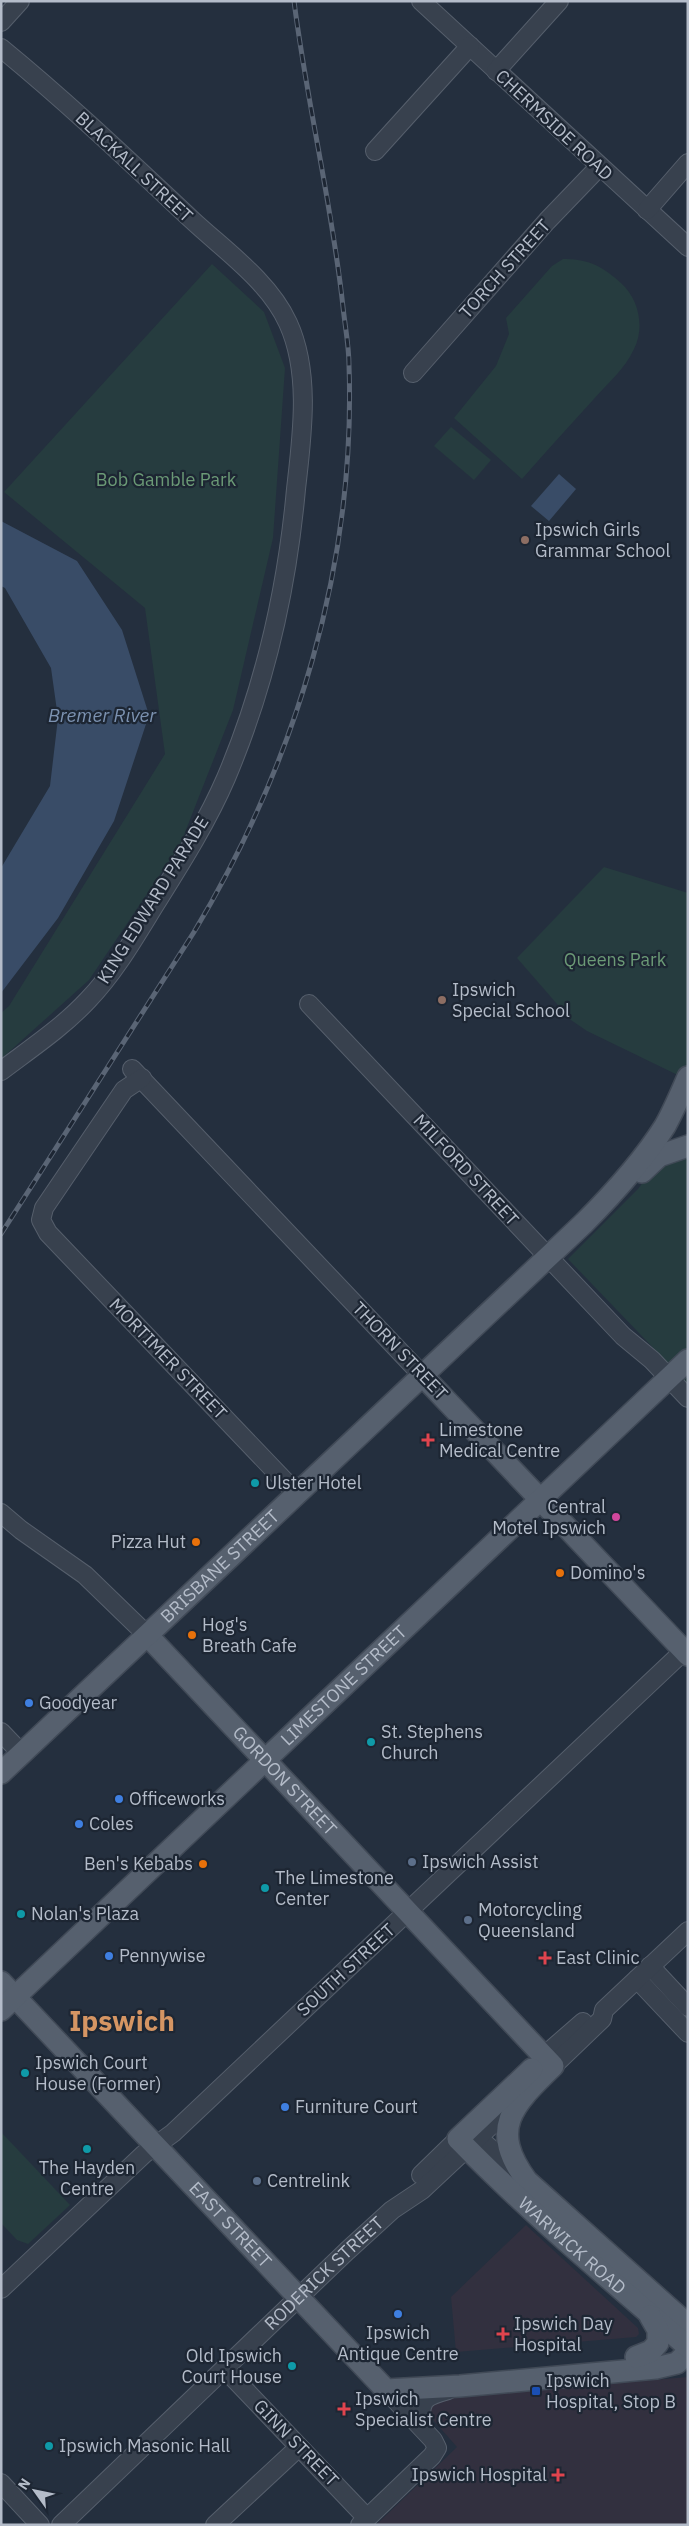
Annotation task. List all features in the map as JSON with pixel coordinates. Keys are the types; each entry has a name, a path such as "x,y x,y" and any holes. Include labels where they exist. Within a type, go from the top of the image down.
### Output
{"main road":[{"path":"603,1204 656,1140 675,1108 688,1077"},
{"path":"603,1204 629,1186 656,1158 688,1146"},
{"name":"BRISBANE STREET","path":"1,1773 298,1495 603,1204"},
{"name":"LIMESTONE STREET","path":"6,1996 266,1761 688,1360"},
{"name":"THORN STREET","path":"423,1376 686,1651"},
{"name":"GORDON STREET","path":"148,1636 549,2061"},
{"name":"EAST STREET","path":"6,1996 155,2145 381,2384"},
{"name":"RODERICK STREET","path":"526,2092 549,2061"},
{"name":"RODERICK STREET","path":"468,2139 549,2061"},
{"path":"526,2092 509,2120 507,2137 512,2157 527,2181"},
{"name":"WARWICK ROAD","path":"468,2139 555,2218 687,2325"},
{"name":"WARWICK ROAD","path":"527,2181 555,2218 650,2316 688,2347"},
{"path":"636,2356 651,2351 658,2343 658,2330 650,2316"},
{"path":"688,2352 677,2363 656,2368 460,2386 381,2384 636,2356 688,2352"},
{"path":"656,2368 688,2370"}],"street":[{"path":"1,22 20,1"},
{"name":"CHERMSIDE ROAD","path":"421,1 688,247"},
{"path":"496,71 559,1"},
{"path":"375,151 470,46"},
{"name":"BLACKALL STREET","path":"1,48 112,145 265,288"},
{"path":"647,210 688,164"},
{"name":"TORCH STREET","path":"412,372 547,221 599,167"},
{"name":"KING EDWARD PARADE","path":"1,1071 87,1001 124,954 192,845 225,781 250,718 282,601 291,544 302,411 301,375 296,346 283,314 265,288"},
{"name":"MILFORD STREET","path":"309,1004 622,1336 652,1360 665,1383 688,1398"},
{"name":"MORTIMER STREET","path":"137,1074 111,1107 44,1208 41,1220 48,1233 298,1495"},
{"name":"THORN STREET","path":"137,1074 423,1376"},
{"name":"GORDON STREET","path":"1,1513 21,1530 85,1575 148,1636"},
{"name":"SOUTH STREET","path":"1,2289 155,2145 173,2133 686,1651"},
{"path":"1,1732 22,1754"},
{"name":"RODERICK STREET","path":"549,2061 602,2020 604,2010 688,1931"},
{"path":"650,1966 688,2006"},
{"path":"637,1979 688,2033"},
{"name":"RODERICK STREET","path":"61,2525 298,2297 392,2210 422,2190 468,2139 526,2092"},
{"name":"WARWICK ROAD","path":"468,2139 527,2181"},
{"name":"GINN STREET","path":"225,2369 299,2446 363,2522"},
{"name":"EAST STREET","path":"363,2522 434,2455 437,2448 420,2425 381,2384"},
{"path":"420,2425 420,2406 424,2400 430,2395 460,2386"},
{"path":"215,2525 299,2446"},
{"path":"1,2483 40,2525"}],"shaded area":[{"path":"526,2225 638,2328 639,2334 636,2337 456,2352 451,2297"},
{"name":"Ipswich Hospital","path":"688,2377 688,2522 684,2525 376,2525 457,2447 425,2410 438,2398"}],"green space":[{"path":"563,259 580,260 595,265 608,272 621,283 636,305 639,332 634,349 621,370 522,479 454,418 496,366 509,334 506,318 552,266"},
{"name":"Bob Gamble Park","path":"212,264 264,312 285,368 273,538 233,710 180,845 89,980 1,1059 1,1013 9,1006 165,754 145,608 4,492"},
{"path":"451,427 491,460 474,480 434,446"},
{"name":"Queens Park","path":"604,867 688,893 688,1080 587,1031 571,1020 517,958"},
{"path":"688,1154 688,1384 568,1259 638,1189 652,1170"},
{"path":"1,2132 70,2205 28,2244 17,2240 1,2223"}],"water":[{"path":"559,474 576,489 549,521 531,506"},
{"name":"Bremer River","path":"1,521 77,561 122,630 149,715 114,821 58,918 1,993 1,868 50,786 58,718 51,668 5,588 1,586"}],"railway":[{"path":"1,1234 194,932 230,867 262,800 290,731 312,660 330,587 342,514 349,440 349,358 333,230 294,1"}],"place":[{"name":"Ipswich Girls Grammar School","path":"525,540"},
{"name":"Ipswich Special School","path":"442,1000"},
{"name":"Limestone Medical Centre","path":"428,1440"},
{"name":"Ulster Hotel","path":"255,1483"},
{"name":"Central Motel Ipswich","path":"616,1517"},
{"name":"Pizza Hut","path":"196,1542"},
{"name":"Domino's","path":"560,1573"},
{"name":"Hog's Breath Cafe","path":"192,1635"},
{"name":"Goodyear","path":"29,1703"},
{"name":"St. Stephens Church","path":"371,1742"},
{"name":"Officeworks","path":"119,1799"},
{"name":"Coles","path":"79,1824"},
{"name":"Ipswich Assist","path":"412,1862"},
{"name":"Ben's Kebabs","path":"203,1864"},
{"name":"The Limestone Center","path":"265,1888"},
{"name":"Nolan's Plaza","path":"21,1914"},
{"name":"Motorcycling Queensland","path":"468,1920"},
{"name":"Pennywise","path":"109,1956"},
{"name":"East Clinic","path":"545,1958"},
{"name":"Ipswich Court House (Former)","path":"25,2073"},
{"name":"Furniture Court","path":"285,2107"},
{"name":"The Hayden Centre","path":"87,2149"},
{"name":"Centrelink","path":"257,2181"},
{"name":"Ipswich Antique Centre","path":"398,2314"},
{"name":"Ipswich Day Hospital","path":"503,2334"},
{"name":"Old Ipswich Court House","path":"292,2366"},
{"name":"Ipswich Hospital, Stop B","path":"536,2391"},
{"name":"Ipswich Specialist Centre","path":"344,2409"},
{"name":"Ipswich Masonic Hall","path":"49,2446"},
{"name":"Ipswich Hospital","path":"558,2475"}],"district":[{"name":"Ipswich","path":"122,2021"}]}
